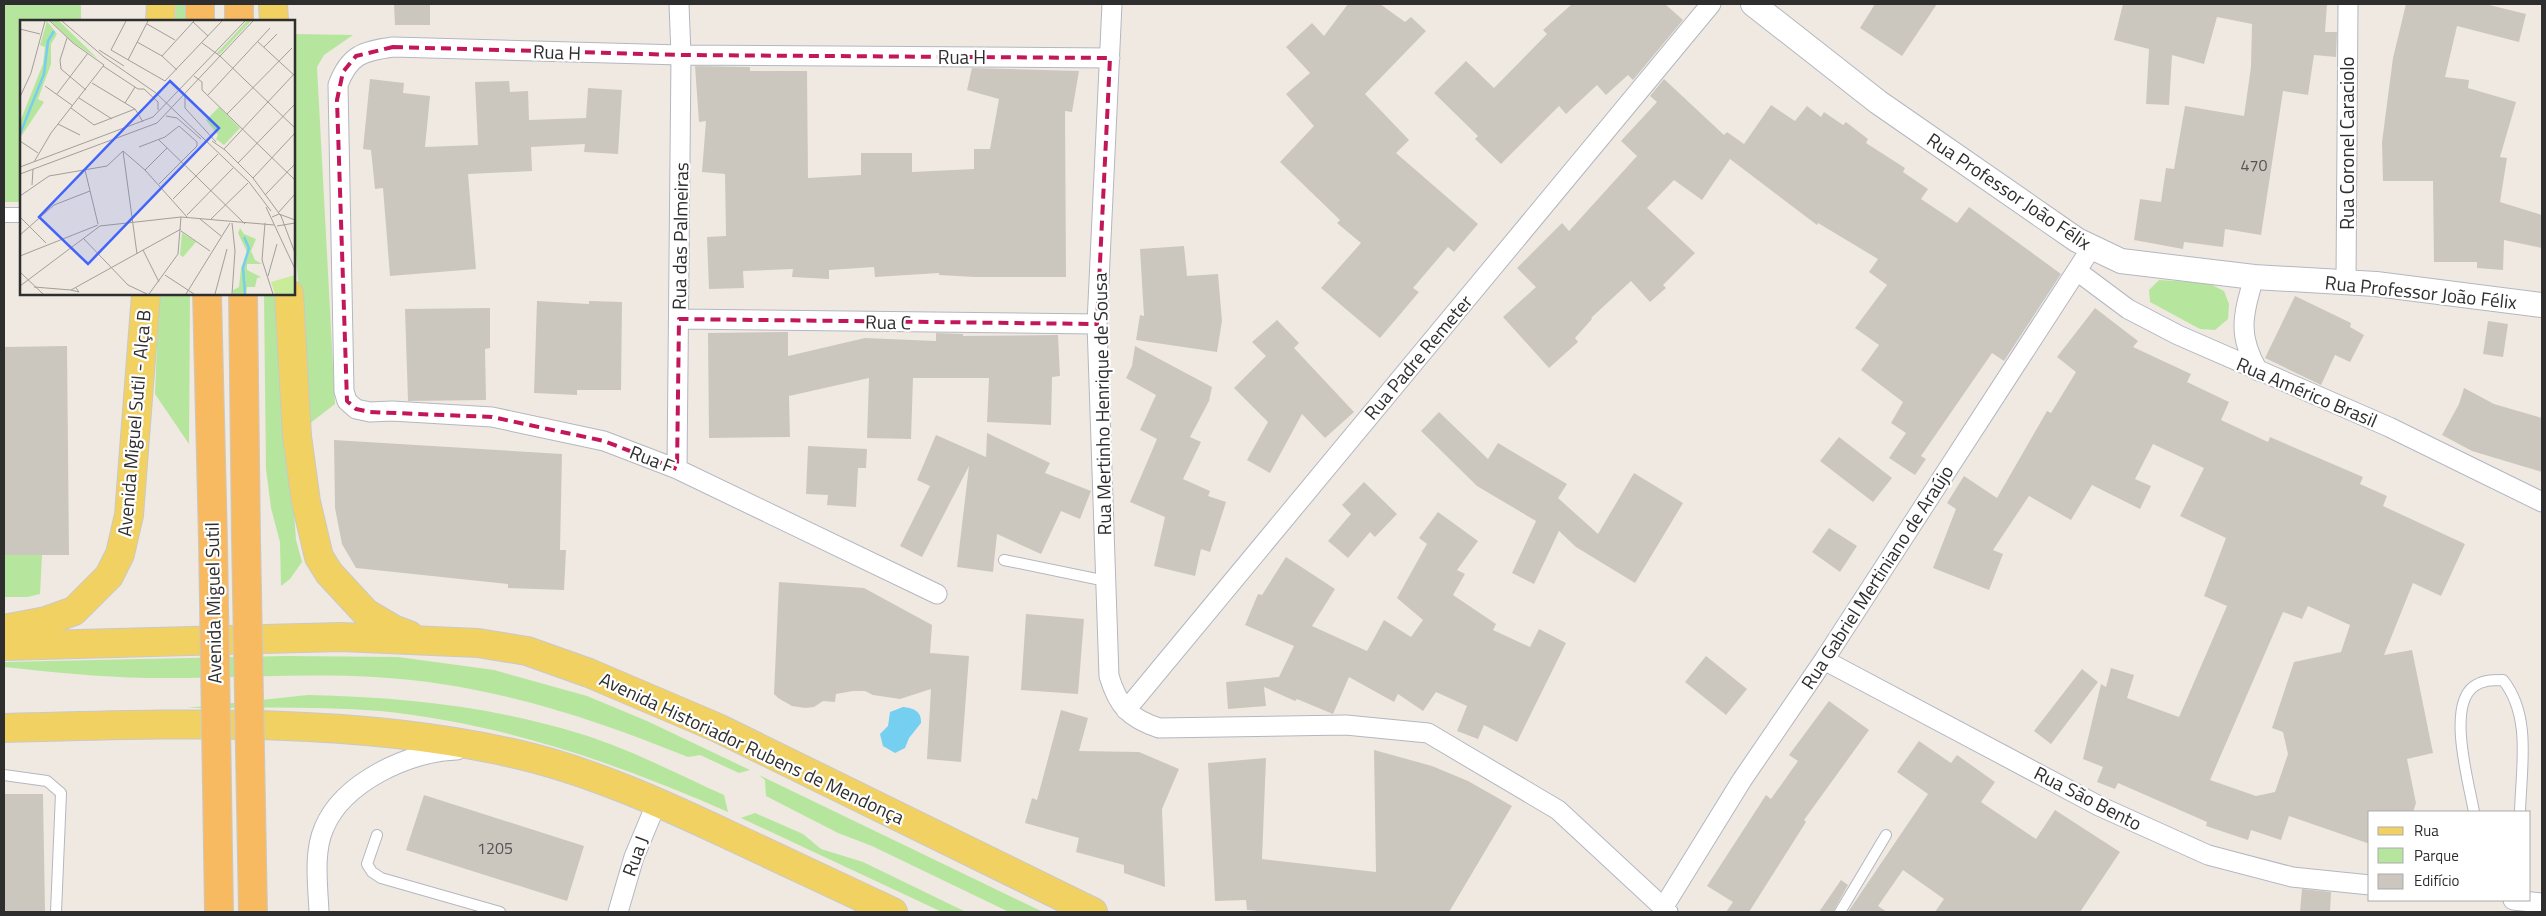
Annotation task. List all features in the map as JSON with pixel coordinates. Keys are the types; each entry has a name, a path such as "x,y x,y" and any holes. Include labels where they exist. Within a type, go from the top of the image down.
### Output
{"highway":[{"path":"200,4 200,20"},
{"path":"239,4 239,20"},
{"name":"Avenida Miguel Sutil","path":"207,295 219,912"},
{"name":"Avenida Miguel Sutil","path":"243,295 253,912"}],"main road":[{"path":"160,20 161,4"},
{"path":"273,4 274,20"},
{"name":"Avenida Miguel Sutil - Alça B","path":"4,629 46,621 74,611 109,576 120,554 129,515 146,295"},
{"path":"289,295 298,436 306,502 319,557 329,573 366,613 392,630 427,640"},
{"name":"Avenida Historiador Rubens de Mendonça","path":"4,646 341,636 478,643 527,651 589,673 727,733 1093,912"},
{"path":"4,728 191,723 405,734 514,753 626,788 893,912"}],"street":[{"name":"Rua das Palmeiras","path":"677,468 681,55 679,4"},
{"name":"Rua Mertinho Henrique de Sousa","path":"1112,4 1097,324 1108,676 1114,694 1126,710"},
{"name":"Rua Padre Remeter","path":"1126,710 1711,4"},
{"name":"Rua Professor João Félix","path":"1753,4 1878,102 2077,240 2121,261 2176,270 2254,277 2376,284 2542,305"},
{"name":"Rua Coronel Caraciolo","path":"2346,282 2348,4"},
{"name":"Rua H","path":"347,401 344,391 337,100 338,85 343,72 356,56 372,50 393,48 681,55 1110,58"},
{"path":"4,215 20,215"},
{"name":"Rua Gabriel Mertiniano de Araújo","path":"1666,910 1742,780 1824,660 2092,247"},
{"name":"Rua Américo Brasil","path":"2077,271 2128,309 2178,335 2389,427 2542,502"},
{"path":"2254,277 2242,317 2243,337 2258,371"},
{"name":"Rua C","path":"679,319 1097,324"},
{"name":"Rua F","path":"347,401 356,409 370,412 392,411 501,419 604,441 677,468 937,594"},
{"name":"Rua São Bento","path":"1824,660 2098,806 2208,855 2292,877 2368,885"},
{"path":"1126,710 1140,722 1159,728 1346,725 1428,733 1558,810 1666,910"},
{"path":"318,912 318,854 323,828 341,802 359,787 382,771 417,756 446,750 514,753"},
{"name":"Rua J","path":"618,912 634,857 657,802"},
{"path":"2523,901 2542,903"}],"lane":[{"path":"1004,560 1106,581"},
{"path":"2474,811 2461,735 2460,710 2472,688 2486,680 2503,680 2512,692 2518,707 2522,729 2520,811"},
{"path":"4,775 47,781 62,793 56,912"},
{"path":"1840,912 1886,835"},
{"path":"377,836 367,864 372,872 381,878 500,912"}],"highlighted area":[{"path":"393,47 681,55 1110,58 1097,324 679,319 677,469 604,441 492,417 370,412 356,409 347,401 337,100 343,72 356,56"}],"green space":[{"path":"4,4 81,4 81,20 20,20 20,202 4,202"},
{"path":"176,4 188,4 188,20 175,20"},
{"path":"295,34 353,35 324,55 317,67 335,404 309,424 295,241"},
{"path":"2159,280 2208,283 2224,291 2229,304 2228,319 2215,330 2200,329 2150,302 2149,290"},
{"path":"159,295 190,295 189,444 155,394"},
{"path":"264,295 279,295 296,540 302,562 290,579 281,586 280,542 271,508 266,469"},
{"path":"4,555 42,555 40,594 27,597 4,597"},
{"path":"285,656 398,657 494,670 587,696 647,721 750,770 739,773 700,755 688,757 612,728 535,704 456,686 415,680 318,676 129,677 4,667 4,662"},
{"path":"308,695 378,698 446,705 513,716 547,724 617,747 724,795 728,812 644,777 601,762 514,735 470,725 425,717 356,709 187,708"},
{"path":"759,775 1043,912 1009,912 872,846 838,833 766,796 765,780"},
{"path":"755,813 803,834 821,849 863,862 966,912 942,912 741,818"}],"water":[{"path":"903,707 916,711 920,716 921,723 909,738 905,748 895,753 883,746 880,734 888,726 890,712"}],"building":[{"path":"394,4 430,4 430,25 395,25"},
{"path":"1348,4 1380,4 1405,22 1411,17 1426,31 1365,94 1409,140 1396,153 1478,224 1454,252 1448,247 1413,288 1419,292 1380,338 1321,288 1361,243 1337,223 1340,220 1280,162 1314,126 1286,94 1310,73 1286,47 1312,23 1324,36"},
{"path":"1572,4 1665,4 1683,20 1633,80 1628,75 1606,95 1597,85 1566,114 1559,106 1501,164 1475,139 1478,136 1434,93 1466,61 1494,88 1547,34 1543,30"},
{"path":"1875,4 1937,4 1902,56 1860,28"},
{"path":"2123,4 2327,4 2325,32 2337,32 2336,57 2314,55 2308,95 2283,91 2261,235 2225,229 2223,247 2184,242 2183,249 2134,240 2140,199 2161,202 2166,168 2174,169 2185,106 2244,116 2251,67 2252,24 2217,17 2204,64 2172,55 2169,105 2146,104 2149,49 2114,40"},
{"path":"2406,4 2485,4 2526,14 2519,42 2457,26 2445,77 2469,80 2468,88 2516,102 2500,157 2507,158 2500,202 2542,215 2542,248 2504,240 2503,270 2477,268 2477,262 2434,262 2433,181 2383,181 2382,142 2393,58"},
{"path":"695,66 750,67 750,71 807,71 808,178 861,175 861,153 912,153 912,172 974,169 974,149 990,149 999,99 967,90 972,68 1079,71 1072,112 1065,111 1066,277 975,277 939,275 939,273 875,277 874,267 829,270 829,279 792,277 793,269 743,271 744,288 709,289 707,237 726,236 725,174 702,172 706,121 699,122"},
{"path":"370,79 404,83 403,93 430,96 425,147 478,145 475,82 509,81 510,92 528,91 529,120 586,118 588,88 622,90 618,154 584,152 585,144 531,147 532,171 468,174 476,269 390,276 383,188 375,189 371,150 363,149"},
{"path":"1664,79 1724,135 1727,132 1744,144 1771,105 1795,121 1807,106 1821,117 1824,112 1843,125 1846,122 1868,139 1866,143 1905,168 1903,172 1928,189 1921,199 1957,223 1969,207 2061,274 2004,361 1992,353 1921,456 1926,459 1915,475 1889,458 1906,433 1891,423 1903,402 1861,370 1879,345 1855,328 1887,285 1869,272 1878,259 1818,223 1817,225 1730,159 1702,200 1674,180 1647,208 1695,253 1663,285 1666,288 1650,302 1631,281 1591,318 1575,338 1578,342 1549,368 1503,317 1536,287 1517,268 1562,223 1569,231 1637,156 1621,141 1657,102 1650,96"},
{"path":"1184,246 1187,276 1218,274 1222,321 1217,352 1136,340 1140,315 1144,316 1140,249"},
{"path":"2295,296 2351,323 2350,327 2364,335 2350,362 2335,355 2321,385 2265,358"},
{"path":"537,301 589,304 589,301 622,302 621,390 577,390 577,395 534,393"},
{"path":"490,308 490,348 485,349 486,400 408,401 405,309"},
{"path":"2095,308 2138,341 2133,347 2191,374 2187,382 2229,402 2221,420 2268,442 2270,437 2363,477 2360,484 2387,496 2383,506 2465,544 2441,596 2413,583 2384,655 2412,650 2433,753 2407,759 2416,803 2413,811 2368,811 2368,843 2289,816 2281,840 2251,830 2248,840 2206,826 2207,822 2118,783 2115,789 2097,782 2103,767 2083,759 2101,684 2106,687 2111,668 2134,675 2127,698 2179,717 2227,606 2204,596 2226,538 2180,516 2204,468 2153,444 2135,479 2151,486 2140,509 2092,485 2071,520 2029,496 1993,550 2003,554 1989,590 1933,568 1956,509 1947,503 1964,476 1997,498 2047,411 2051,413 2076,372 2057,357","holes":["2308,606 2350,625 2341,652 2294,662 2272,728 2283,732 2288,754 2275,792 2256,796 2210,780 2283,612 2302,619"]},
{"path":"1277,320 1299,343 1294,348 1354,412 1325,438 1302,414 1270,473 1247,460 1268,422 1234,388 1266,356 1252,342"},
{"path":"2488,321 2508,324 2503,357 2483,354"},
{"path":"788,332 788,356 865,338 936,341 936,333 963,334 963,336 1058,335 1060,376 1052,377 1051,425 987,422 989,378 913,378 911,439 867,438 869,378 789,396 790,437 709,438 708,333"},
{"path":"67,346 69,555 4,555 4,347"},
{"path":"1135,346 1212,387 1209,401 1190,437 1201,442 1183,479 1210,491 1208,496 1226,502 1210,552 1201,549 1195,576 1154,566 1165,517 1130,502 1157,439 1140,430 1156,395 1126,378 1132,366"},
{"path":"2464,388 2494,404 2542,418 2542,472 2472,451 2442,435 2459,404"},
{"path":"1439,412 1488,459 1498,443 1567,484 1558,498 1598,534 1634,473 1683,503 1635,583 1576,547 1559,531 1534,584 1512,573 1536,521 1477,486 1421,431"},
{"path":"987,433 1050,463 1045,473 1091,491 1080,519 1061,511 1041,554 997,534 993,572 957,567 969,466 922,557 900,546 930,486 917,480 936,435 986,457"},
{"path":"1839,437 1892,478 1873,502 1820,461"},
{"path":"334,440 562,454 560,550 566,550 564,590 508,588 508,584 356,568 342,544 335,508"},
{"path":"808,446 867,449 866,468 858,468 856,507 827,505 828,495 806,494"},
{"path":"1364,482 1397,514 1375,537 1370,532 1348,558 1328,541 1351,514 1342,505"},
{"path":"1438,512 1478,541 1457,570 1465,574 1453,595 1496,624 1493,630 1530,647 1539,629 1566,643 1517,742 1484,725 1478,739 1457,731 1467,706 1436,692 1423,711 1398,694 1394,702 1349,677 1333,714 1297,699 1295,701 1264,687 1266,706 1228,709 1226,682 1279,677 1294,646 1245,625 1258,594 1262,595 1286,557 1335,589 1312,626 1367,651 1384,620 1411,637 1423,620 1397,598 1427,544 1419,538"},
{"path":"1829,528 1857,546 1840,572 1812,552"},
{"path":"779,582 864,588 932,625 930,653 969,656 961,762 927,759 931,689 900,699 873,695 865,691 853,691 836,694 835,702 823,701 814,707 805,708 792,706 778,698 774,694"},
{"path":"1026,614 1084,619 1078,694 1021,690"},
{"path":"1706,656 1747,689 1726,715 1685,682"},
{"path":"2082,669 2098,682 2051,744 2034,731"},
{"path":"1829,701 1869,730 1804,820 1806,822 1749,912 1726,912 1733,902 1707,886 1766,795 1771,799 1798,761 1789,755"},
{"path":"1061,710 1088,718 1079,751 1139,752 1179,769 1162,809 1165,887 1124,873 1124,865 1076,852 1079,838 1025,823 1032,798 1037,800"},
{"path":"1919,741 1951,763 1957,755 1995,782 1981,802 2036,839 2055,810 2120,852 2080,912 1935,912 1944,899 1903,870 1878,906 1887,912 1848,912 1928,794 1897,772"},
{"path":"1374,750 1432,766 1468,781 1512,806 1449,912 1270,912 1247,910 1246,900 1215,901 1208,763 1266,758 1262,859 1376,872"},
{"path":"4,794 43,794 45,912 4,912"},
{"path":"424,795 584,846 567,901 406,850"},
{"path":"1841,880 1848,885 1833,912 1819,912"},
{"path":"2302,889 2331,892 2330,912 2300,912"}]}
